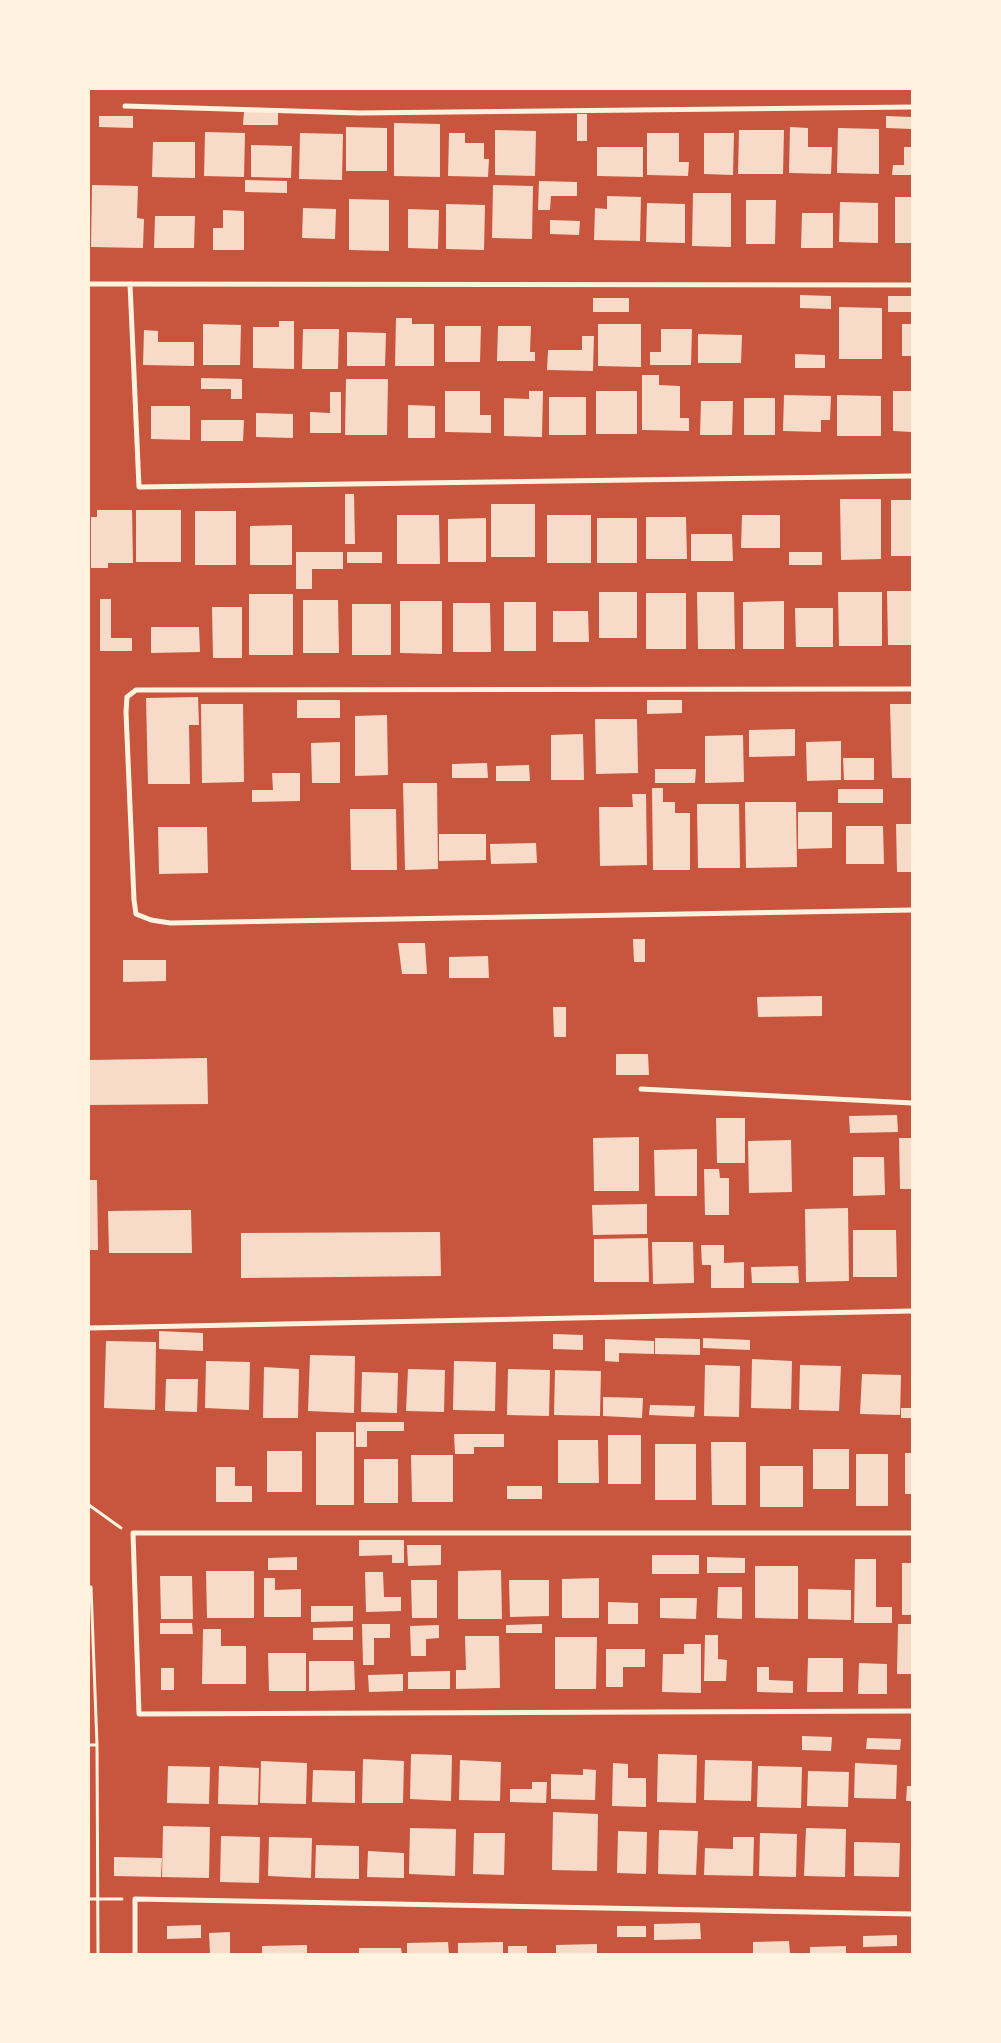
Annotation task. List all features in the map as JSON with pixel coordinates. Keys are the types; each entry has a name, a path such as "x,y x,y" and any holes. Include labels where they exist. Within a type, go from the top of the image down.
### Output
{"street":[{"path":"125,106 360,113 912,107"},
{"path":"89,284 912,284"},
{"path":"130,284 139,486 912,476"},
{"path":"912,689 136,690 127,698 126,712 134,900 136,914 150,920 170,923 912,910"},
{"path":"641,1089 912,1103"},
{"path":"89,1328 912,1311"},
{"path":"912,1533 133,1533 139,1714 912,1711"},
{"path":"136,1954 135,1899 912,1914"}],"path":[{"path":"89,1504 116,1526 133,1533"},
{"path":"89,1587 91,1588 97,1745 98,1954"},
{"path":"89,1745 97,1745"},
{"path":"89,1900 135,1899"}],"building":[{"path":"244,111 278,111 278,125 243,125"},
{"path":"577,114 587,114 587,141 577,141"},
{"path":"99,116 133,116 133,128 99,127"},
{"path":"886,116 912,117 912,129 886,128"},
{"path":"394,123 440,124 440,177 394,176"},
{"path":"346,127 387,128 387,171 346,171"},
{"path":"790,127 808,128 808,147 832,147 831,174 789,173"},
{"path":"838,128 879,129 879,174 837,173"},
{"path":"495,130 536,131 535,176 495,175"},
{"path":"739,130 784,130 783,174 738,174"},
{"path":"205,132 245,133 244,177 204,176"},
{"path":"300,133 343,134 342,180 299,179"},
{"path":"449,133 465,133 465,143 484,143 484,159 489,159 488,177 448,176"},
{"path":"647,133 679,133 679,162 689,162 688,176 647,175"},
{"path":"704,133 734,133 733,175 704,174"},
{"path":"153,142 195,142 195,178 152,177"},
{"path":"251,145 292,146 291,178 251,177"},
{"path":"597,147 643,147 643,177 597,176"},
{"path":"904,147 912,147 912,175 892,175 893,165 904,165"},
{"path":"245,180 287,181 287,193 245,192"},
{"path":"539,181 577,182 577,196 551,196 550,210 538,210"},
{"path":"92,185 138,186 137,218 144,219 143,248 91,247"},
{"path":"493,185 533,186 532,239 492,238"},
{"path":"693,193 731,193 731,247 692,246"},
{"path":"607,196 641,197 640,241 594,240 595,208 607,209"},
{"path":"895,197 912,197 912,243 895,243"},
{"path":"349,199 389,200 389,251 349,250"},
{"path":"746,200 776,200 775,244 746,244"},
{"path":"840,202 878,203 878,243 839,242"},
{"path":"647,203 685,204 685,243 646,242"},
{"path":"446,204 485,205 484,250 446,249"},
{"path":"303,208 336,209 335,239 302,238"},
{"path":"408,209 439,210 438,249 408,248"},
{"path":"223,210 244,211 244,250 213,250 213,228 223,228"},
{"path":"802,213 833,213 833,248 801,248"},
{"path":"155,216 195,216 194,248 154,248"},
{"path":"550,220 580,221 579,235 550,234"},
{"path":"800,295 831,296 831,309 800,308"},
{"path":"888,296 912,296 912,312 888,312"},
{"path":"593,298 629,298 629,312 593,312"},
{"path":"839,307 882,308 882,359 839,359"},
{"path":"396,318 412,318 412,324 434,324 434,366 395,366"},
{"path":"279,321 294,321 294,369 253,368 253,327 279,327"},
{"path":"203,324 241,325 240,365 203,365"},
{"path":"598,324 641,324 641,367 598,366"},
{"path":"902,324 912,324 912,356 902,356"},
{"path":"445,326 481,326 480,362 445,362"},
{"path":"498,326 531,326 530,352 535,352 535,361 497,361"},
{"path":"303,329 339,329 338,369 302,369"},
{"path":"661,329 692,329 691,365 650,365 650,352 661,352"},
{"path":"144,330 158,331 158,342 194,342 194,366 143,365"},
{"path":"347,332 386,333 385,366 347,366"},
{"path":"698,334 742,335 741,363 698,363"},
{"path":"582,336 594,336 593,371 547,370 548,350 582,350"},
{"path":"795,354 825,355 825,368 795,368"},
{"path":"642,375 659,375 659,385 680,386 680,418 689,418 689,431 642,430"},
{"path":"201,378 242,379 242,399 231,399 231,389 201,389"},
{"path":"346,379 388,379 387,435 345,435"},
{"path":"445,391 480,391 480,415 491,415 491,433 445,432"},
{"path":"529,391 543,391 542,437 504,436 504,398 529,399"},
{"path":"596,391 637,391 637,434 596,434"},
{"path":"893,391 912,391 912,432 893,431"},
{"path":"330,392 341,392 341,433 310,433 310,412 330,413"},
{"path":"784,395 831,396 830,420 821,420 821,432 783,431"},
{"path":"837,395 881,396 881,436 837,436"},
{"path":"549,397 586,397 586,435 549,435"},
{"path":"744,398 775,398 775,435 744,435"},
{"path":"701,401 733,401 732,435 700,435"},
{"path":"408,405 435,406 435,438 408,438"},
{"path":"151,406 190,406 190,440 151,439"},
{"path":"256,413 293,414 293,438 256,437"},
{"path":"201,420 244,420 243,441 201,441"},
{"path":"345,494 354,494 355,544 345,544"},
{"path":"840,499 881,499 881,559 841,560"},
{"path":"891,500 912,500 912,556 891,556"},
{"path":"491,504 535,504 535,557 491,557"},
{"path":"97,510 132,510 133,563 108,563 108,568 91,568 91,517 97,517"},
{"path":"136,510 181,510 181,562 136,562"},
{"path":"195,511 236,511 236,565 195,565"},
{"path":"397,515 439,515 440,564 397,564"},
{"path":"547,515 591,515 591,563 547,563"},
{"path":"742,515 780,515 780,548 741,548"},
{"path":"646,517 686,517 687,559 646,559"},
{"path":"486,518 486,562 448,562 448,519"},
{"path":"597,518 637,518 637,563 597,563"},
{"path":"292,525 292,565 250,565 250,526"},
{"path":"691,534 732,534 733,561 691,561"},
{"path":"296,552 343,552 343,569 312,569 312,589 296,589"},
{"path":"347,552 382,552 382,563 347,563"},
{"path":"789,552 822,552 822,565 789,565"},
{"path":"887,591 912,591 912,645 888,645"},
{"path":"599,592 637,592 637,638 599,638"},
{"path":"697,592 734,592 735,649 698,649"},
{"path":"838,592 882,592 882,646 839,646"},
{"path":"646,593 686,593 686,649 646,649"},
{"path":"249,594 293,594 293,655 249,655"},
{"path":"100,599 111,599 111,638 132,638 132,651 100,651"},
{"path":"303,600 338,600 339,653 303,653"},
{"path":"400,601 442,601 442,654 400,653"},
{"path":"784,601 784,649 743,649 743,602"},
{"path":"504,602 536,602 536,651 504,651"},
{"path":"453,603 490,603 491,652 453,652"},
{"path":"352,604 391,604 391,655 352,655"},
{"path":"212,607 242,607 242,658 213,658"},
{"path":"795,608 833,608 833,647 796,647"},
{"path":"553,611 588,611 589,642 553,642"},
{"path":"151,627 199,627 200,652 151,653"},
{"path":"198,697 199,725 189,725 190,784 148,784 146,698"},
{"path":"297,700 340,700 340,718 297,718"},
{"path":"647,700 682,700 682,713 647,714"},
{"path":"201,704 243,704 244,782 202,783"},
{"path":"890,704 912,704 912,778 892,778"},
{"path":"387,715 388,775 355,776 355,716"},
{"path":"595,719 637,719 638,773 596,774"},
{"path":"795,729 795,756 749,757 749,730"},
{"path":"583,734 584,780 551,780 551,735"},
{"path":"743,735 744,782 705,783 705,736"},
{"path":"841,741 841,780 807,781 806,742"},
{"path":"340,742 340,783 312,783 311,743"},
{"path":"843,758 874,758 874,780 844,780"},
{"path":"487,763 488,778 452,778 452,764"},
{"path":"529,765 530,781 496,781 496,766"},
{"path":"655,769 696,769 695,783 655,783"},
{"path":"272,773 300,773 300,801 252,802 252,790 273,790"},
{"path":"403,783 437,783 438,869 405,870"},
{"path":"652,788 663,788 663,802 675,802 675,813 690,813 690,870 653,870"},
{"path":"838,789 883,789 883,803 838,803"},
{"path":"632,794 646,794 647,865 600,866 599,807 633,807"},
{"path":"745,802 796,802 797,867 746,868"},
{"path":"697,804 739,804 740,868 698,868"},
{"path":"350,809 396,809 397,870 351,870"},
{"path":"798,812 832,812 832,848 798,849"},
{"path":"896,824 912,824 912,872 897,872"},
{"path":"846,826 883,826 884,864 846,864"},
{"path":"158,827 207,827 208,873 159,874"},
{"path":"439,834 486,834 486,860 439,861"},
{"path":"536,843 537,863 491,864 490,844"},
{"path":"633,939 645,939 645,962 634,962"},
{"path":"398,943 425,943 427,974 402,974"},
{"path":"488,956 489,978 449,978 449,957"},
{"path":"123,960 166,960 166,981 123,982"},
{"path":"822,996 822,1016 758,1017 757,997"},
{"path":"553,1007 566,1007 566,1037 554,1037"},
{"path":"616,1054 648,1054 649,1075 616,1075"},
{"path":"207,1058 208,1104 89,1105 89,1060"},
{"path":"897,1115 898,1132 850,1133 849,1116"},
{"path":"716,1118 745,1118 745,1163 717,1163"},
{"path":"639,1137 639,1191 594,1191 593,1138"},
{"path":"899,1138 912,1138 912,1189 900,1189"},
{"path":"791,1140 792,1192 749,1193 748,1141"},
{"path":"697,1149 697,1196 655,1196 654,1150"},
{"path":"853,1157 884,1157 885,1195 853,1196"},
{"path":"704,1169 719,1169 720,1178 729,1178 729,1215 705,1215"},
{"path":"89,1180 97,1180 98,1250 89,1250"},
{"path":"647,1204 647,1234 593,1235 592,1205"},
{"path":"848,1208 849,1281 806,1282 805,1209"},
{"path":"191,1210 192,1253 109,1253 108,1211"},
{"path":"853,1230 896,1230 897,1277 853,1277"},
{"path":"440,1232 441,1276 241,1278 241,1233"},
{"path":"648,1238 649,1282 594,1282 594,1239"},
{"path":"652,1242 693,1242 694,1283 653,1284"},
{"path":"701,1245 724,1245 724,1263 744,1262 744,1288 711,1288 711,1265 702,1265"},
{"path":"798,1266 799,1283 752,1283 751,1267"},
{"path":"159,1331 203,1333 203,1351 159,1349"},
{"path":"553,1334 583,1335 583,1350 553,1349"},
{"path":"655,1338 700,1339 700,1355 655,1354"},
{"path":"703,1338 750,1340 750,1350 703,1348"},
{"path":"605,1339 654,1341 654,1354 619,1353 619,1362 605,1361"},
{"path":"106,1341 156,1342 155,1410 104,1408"},
{"path":"310,1355 355,1356 354,1413 308,1411"},
{"path":"752,1359 792,1361 791,1409 751,1408"},
{"path":"206,1361 250,1362 249,1410 205,1408"},
{"path":"454,1361 496,1362 495,1411 453,1410"},
{"path":"705,1365 740,1366 739,1417 704,1416"},
{"path":"800,1365 841,1366 839,1411 799,1410"},
{"path":"264,1367 299,1369 298,1418 263,1418"},
{"path":"408,1369 445,1370 444,1412 406,1411"},
{"path":"508,1369 550,1370 549,1416 507,1415"},
{"path":"555,1370 601,1371 600,1416 554,1415"},
{"path":"362,1372 398,1373 397,1413 361,1412"},
{"path":"862,1374 901,1375 900,1415 860,1414"},
{"path":"166,1379 198,1379 197,1412 165,1411"},
{"path":"603,1397 643,1398 642,1418 603,1416"},
{"path":"650,1405 695,1406 694,1417 649,1415"},
{"path":"901,1408 912,1408 912,1418 901,1418"},
{"path":"356,1422 404,1422 404,1431 367,1431 367,1447 356,1447"},
{"path":"316,1432 354,1432 354,1505 316,1505"},
{"path":"454,1434 504,1434 504,1447 474,1447 474,1454 455,1454"},
{"path":"608,1435 641,1435 641,1484 608,1484"},
{"path":"558,1440 598,1440 599,1483 558,1483"},
{"path":"711,1442 746,1442 746,1505 712,1505"},
{"path":"655,1444 696,1444 696,1500 655,1500"},
{"path":"813,1449 849,1449 849,1489 813,1489"},
{"path":"267,1451 302,1451 302,1492 267,1492"},
{"path":"905,1453 912,1453 912,1494 905,1494"},
{"path":"856,1454 888,1454 888,1506 856,1506"},
{"path":"411,1455 453,1455 453,1502 412,1502"},
{"path":"364,1459 398,1459 398,1503 364,1503"},
{"path":"760,1466 803,1466 803,1507 760,1507"},
{"path":"216,1467 235,1467 235,1486 252,1486 252,1502 216,1502"},
{"path":"507,1486 542,1486 542,1499 507,1499"},
{"path":"359,1540 404,1540 404,1563 392,1563 392,1555 359,1556"},
{"path":"407,1545 441,1545 441,1565 408,1566"},
{"path":"652,1555 699,1555 699,1574 652,1574"},
{"path":"297,1557 297,1570 268,1570 268,1558"},
{"path":"707,1557 745,1558 745,1573 707,1573"},
{"path":"855,1559 876,1559 876,1607 892,1607 892,1623 854,1623"},
{"path":"902,1563 912,1563 912,1615 902,1615"},
{"path":"755,1566 798,1566 798,1619 755,1618"},
{"path":"501,1570 502,1619 458,1619 458,1571"},
{"path":"206,1571 254,1571 254,1618 207,1618"},
{"path":"365,1572 383,1572 384,1597 401,1597 401,1611 366,1612"},
{"path":"160,1576 192,1576 193,1619 161,1619"},
{"path":"264,1578 275,1578 275,1590 301,1589 301,1617 264,1617"},
{"path":"599,1578 599,1618 562,1618 562,1579"},
{"path":"411,1580 437,1580 437,1618 412,1618"},
{"path":"509,1580 549,1580 549,1616 510,1617"},
{"path":"718,1587 742,1587 742,1619 717,1618"},
{"path":"808,1589 851,1590 851,1620 808,1619"},
{"path":"660,1598 697,1598 696,1619 660,1618"},
{"path":"608,1602 638,1603 638,1624 608,1624"},
{"path":"311,1606 353,1606 353,1621 311,1622"},
{"path":"160,1623 192,1623 193,1634 160,1634"},
{"path":"362,1624 390,1624 390,1638 374,1638 374,1665 363,1665"},
{"path":"542,1624 542,1633 506,1633 506,1625"},
{"path":"898,1624 912,1624 912,1674 897,1674"},
{"path":"439,1625 439,1638 426,1639 426,1656 411,1656 410,1626"},
{"path":"353,1627 353,1640 313,1640 313,1628"},
{"path":"203,1629 221,1629 221,1646 246,1646 246,1684 202,1684"},
{"path":"705,1635 718,1635 718,1659 727,1660 726,1681 704,1681"},
{"path":"465,1636 499,1636 500,1688 456,1689 456,1670 466,1670"},
{"path":"555,1637 597,1637 596,1689 555,1689"},
{"path":"684,1644 701,1644 701,1693 662,1692 663,1654 684,1654"},
{"path":"606,1649 645,1649 645,1667 623,1667 623,1687 606,1687"},
{"path":"268,1653 306,1653 306,1691 269,1691"},
{"path":"808,1658 843,1658 843,1692 807,1692"},
{"path":"309,1661 354,1661 355,1690 309,1691"},
{"path":"859,1663 887,1664 887,1694 858,1694"},
{"path":"757,1667 769,1667 769,1680 793,1681 793,1693 757,1692"},
{"path":"161,1668 174,1668 174,1690 161,1690"},
{"path":"450,1671 450,1689 408,1689 408,1672"},
{"path":"403,1674 403,1691 369,1692 368,1675"},
{"path":"802,1736 832,1737 831,1751 802,1750"},
{"path":"867,1738 901,1739 900,1750 866,1749"},
{"path":"411,1754 452,1755 451,1801 410,1799"},
{"path":"658,1754 697,1755 696,1803 657,1802"},
{"path":"363,1759 404,1761 403,1803 362,1803"},
{"path":"460,1760 501,1762 500,1801 459,1800"},
{"path":"705,1760 752,1761 751,1801 704,1800"},
{"path":"261,1761 307,1763 306,1804 260,1803"},
{"path":"613,1763 628,1764 628,1778 646,1778 646,1807 612,1806"},
{"path":"855,1763 897,1765 896,1799 854,1798"},
{"path":"168,1766 210,1767 209,1804 167,1803"},
{"path":"219,1766 259,1768 258,1805 218,1804"},
{"path":"758,1766 802,1767 801,1808 757,1807"},
{"path":"583,1769 596,1770 595,1800 551,1799 551,1774 583,1775"},
{"path":"313,1770 355,1771 355,1803 312,1802"},
{"path":"808,1771 849,1772 848,1807 807,1806"},
{"path":"532,1782 547,1782 546,1803 510,1802 510,1789 532,1789"},
{"path":"907,1786 912,1786 912,1801 906,1801"},
{"path":"553,1812 598,1814 597,1871 552,1870"},
{"path":"163,1826 210,1827 209,1878 162,1877"},
{"path":"410,1828 456,1829 455,1876 409,1874"},
{"path":"806,1828 846,1829 845,1877 804,1876"},
{"path":"659,1830 698,1831 696,1875 658,1874"},
{"path":"618,1831 647,1832 646,1874 617,1873"},
{"path":"474,1833 505,1833 504,1875 473,1874"},
{"path":"760,1833 797,1834 796,1877 759,1876"},
{"path":"221,1836 260,1837 259,1883 220,1882"},
{"path":"269,1837 312,1838 311,1878 268,1876"},
{"path":"733,1837 754,1837 753,1876 704,1875 705,1848 733,1849"},
{"path":"854,1842 900,1843 899,1877 854,1876"},
{"path":"316,1845 359,1846 359,1879 315,1878"},
{"path":"368,1851 404,1853 404,1878 367,1877"},
{"path":"114,1857 162,1858 161,1877 114,1876"},
{"path":"700,1923 701,1939 654,1940 654,1924"},
{"path":"201,1925 201,1938 167,1939 167,1926"},
{"path":"617,1926 646,1926 646,1937 617,1937"},
{"path":"230,1932 230,1954 210,1954 209,1933"},
{"path":"897,1935 897,1946 863,1947 863,1936"},
{"path":"789,1941 790,1954 753,1954 753,1942"},
{"path":"448,1942 449,1954 407,1954 407,1943"},
{"path":"503,1942 503,1954 458,1954 458,1943"},
{"path":"597,1944 597,1954 556,1954 556,1945"},
{"path":"307,1945 307,1954 262,1954 262,1946"},
{"path":"508,1946 527,1946 527,1954 508,1954"},
{"path":"846,1946 846,1954 810,1954 810,1947"},
{"path":"359,1948 401,1948 402,1954 359,1954"}]}
